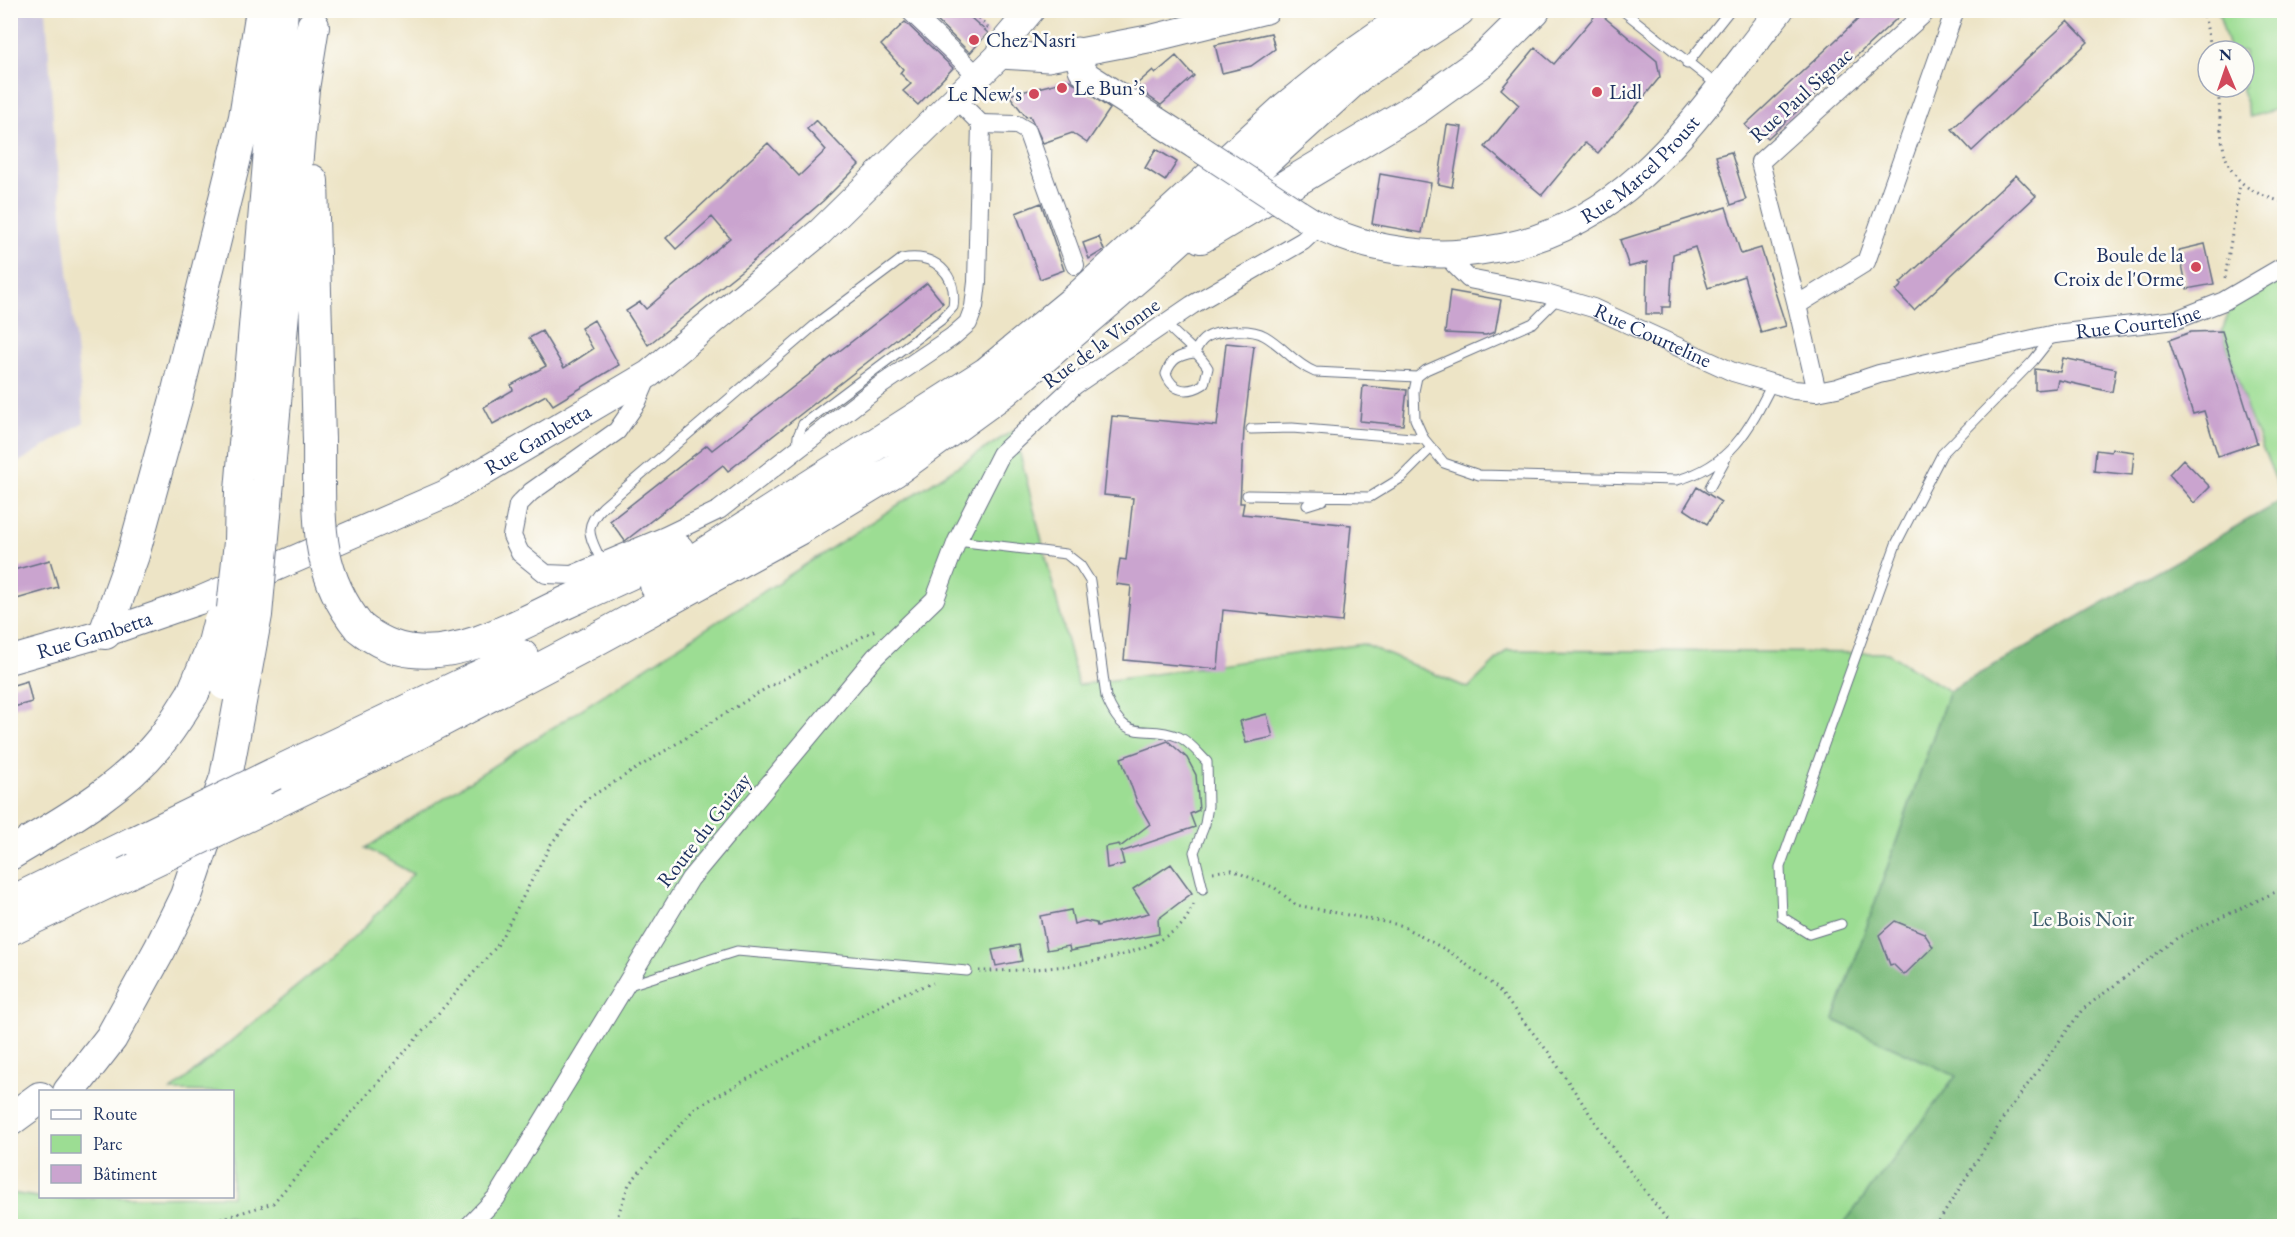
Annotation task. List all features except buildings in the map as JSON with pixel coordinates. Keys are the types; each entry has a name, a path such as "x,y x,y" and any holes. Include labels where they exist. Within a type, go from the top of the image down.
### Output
{"highway":[{"path":"105,633 133,555 176,399 245,117 262,10"},
{"path":"10,854 77,812 135,768 159,744 193,693 214,643 221,614 232,530 250,493 282,10"},
{"path":"10,903 274,774 560,639 613,610 896,434 987,373 1077,299 1286,108 1348,58 1417,10"},
{"path":"10,929 417,734 800,528 894,471 1004,391 1146,269 1359,75 1459,10"},
{"path":"1146,269 1418,108 1481,62 1534,10"},
{"path":"71,1090 111,1038 160,949 186,896 226,777 235,679 240,542 250,493 314,18"},
{"path":"314,18 311,141 321,539 328,572 340,604 359,627 372,638 414,651 441,650 508,630 643,568 896,434"},
{"path":"49,1090 66,1071 95,1029 145,940 165,897 189,832 235,679"},
{"path":"10,940 62,904"},
{"path":"10,1120 39,1099"},
{"path":"10,1136 32,1126 39,1120"}],"main road":[{"path":"1000,55 1048,58 1153,38 1266,10"},
{"name":"Rue Marcel Proust","path":"1451,255 1527,242 1591,216 1648,170 1719,87 1780,10"},
{"name":"Rue Gambetta","path":"10,660 105,633 198,601 445,494 649,374 820,232 956,99 977,75 1000,55 1004,42 1034,14"},
{"path":"1077,51 1082,69 1088,76 1308,220 1376,248 1451,255"}],"street":[{"path":"909,10 977,75"},
{"name":"Rue Paul Signac","path":"1816,392 1797,306 1760,162 1928,10"},
{"path":"1797,306 1866,262 1955,10"},
{"path":"956,99 981,124 1017,124 1028,131 1075,265"},
{"path":"649,374 637,402 617,431 531,492 518,505 512,525 512,536 520,553 546,574 572,575 719,510 881,385 952,337 968,323 974,307 977,282 981,124"},
{"name":"Rue de la Vionne","path":"957,541 1001,454 1075,385 1192,305 1303,241 1308,220"},
{"name":"Rue Courteline","path":"1451,255 1454,264 1469,279 1593,308 1733,372 1794,390 1816,392 1837,388 1879,374 2055,334 2176,320 2224,301 2284,266"},
{"name":"Route du Guizay","path":"469,1227 496,1198 690,879 874,657 935,598 957,541"}],"lane":[{"path":"1622,10 1687,64 1719,87"},
{"path":"1687,64 1730,10"},
{"path":"602,563 589,527 590,520 603,507 822,320 902,259 917,256 928,258 938,265 952,287 952,307 941,320 803,424 798,436 797,449"},
{"path":"1558,298 1533,323 1426,370 1418,377 1413,404 1415,419 1424,439 1444,463 1479,475 1677,480 1695,475 1729,454"},
{"path":"1165,323 1194,353 1203,359 1208,368 1207,378 1197,388 1188,391 1177,389 1170,383 1166,374 1169,364 1179,355 1194,353"},
{"path":"1194,353 1202,340 1220,333 1251,332 1265,336 1302,367 1315,372 1418,377"},
{"path":"1841,924 1809,934 1782,917 1779,867 1896,544 1942,454 2034,361 2055,334"},
{"path":"1710,487 1757,413 1772,384"},
{"path":"1251,429 1292,428 1424,439"},
{"path":"1247,495 1370,497 1401,478 1431,448"},
{"path":"1307,505 1330,498"},
{"path":"957,541 1066,554 1080,565 1090,581 1106,697 1111,710 1126,726 1135,731 1166,734 1187,741 1207,762 1208,806 1205,824 1194,852 1203,889"},
{"path":"623,987 737,951 967,970"}],"path":[{"path":"2203,10 2209,39"},
{"path":"2219,99 2224,158 2240,184 2261,196 2284,202"},
{"path":"2226,275 2240,184"},
{"path":"198,1227 273,1203 497,946 551,844 587,799 765,689 885,625"},
{"path":"614,1227 629,1184 695,1108 902,993 967,970 1033,971 1141,950 1180,927 1213,872 1232,870 1275,888 1296,905 1400,925 1450,952 1497,988 1549,1053 1616,1153 1672,1227"},
{"path":"1936,1227 2004,1117 2082,1010 2177,938 2284,888"}],"shaded area":[{"path":"11,10 46,11 55,147 84,422 11,467"}],"green space":[{"path":"2218,11 2284,11 2284,107 2250,117 2245,99 2256,99 2256,39 2226,39"},
{"path":"2284,275 2284,500 2248,412 2222,331 2232,304"},
{"path":"1014,430 1078,685 1363,644 1468,688 1507,650 1888,653 1949,691 1834,1020 1957,1076 1842,1226 11,1226 10,1193 39,1198 234,1198 234,1090 172,1090 356,937 413,874 366,848"},
{"name":"Le Bois Noir","path":"2284,499 2284,1226 1842,1226 1956,1076 1834,1020 1949,691"}],"place":[{"name":"Chez Nasri","path":"974,40"},
{"name":"Le Bun’s","path":"1062,88"},
{"name":"Lidl","path":"1597,92"},
{"name":"Le New's","path":"1034,94"},
{"name":"Boule de la Croix de l'Orme","path":"2196,267"}]}
